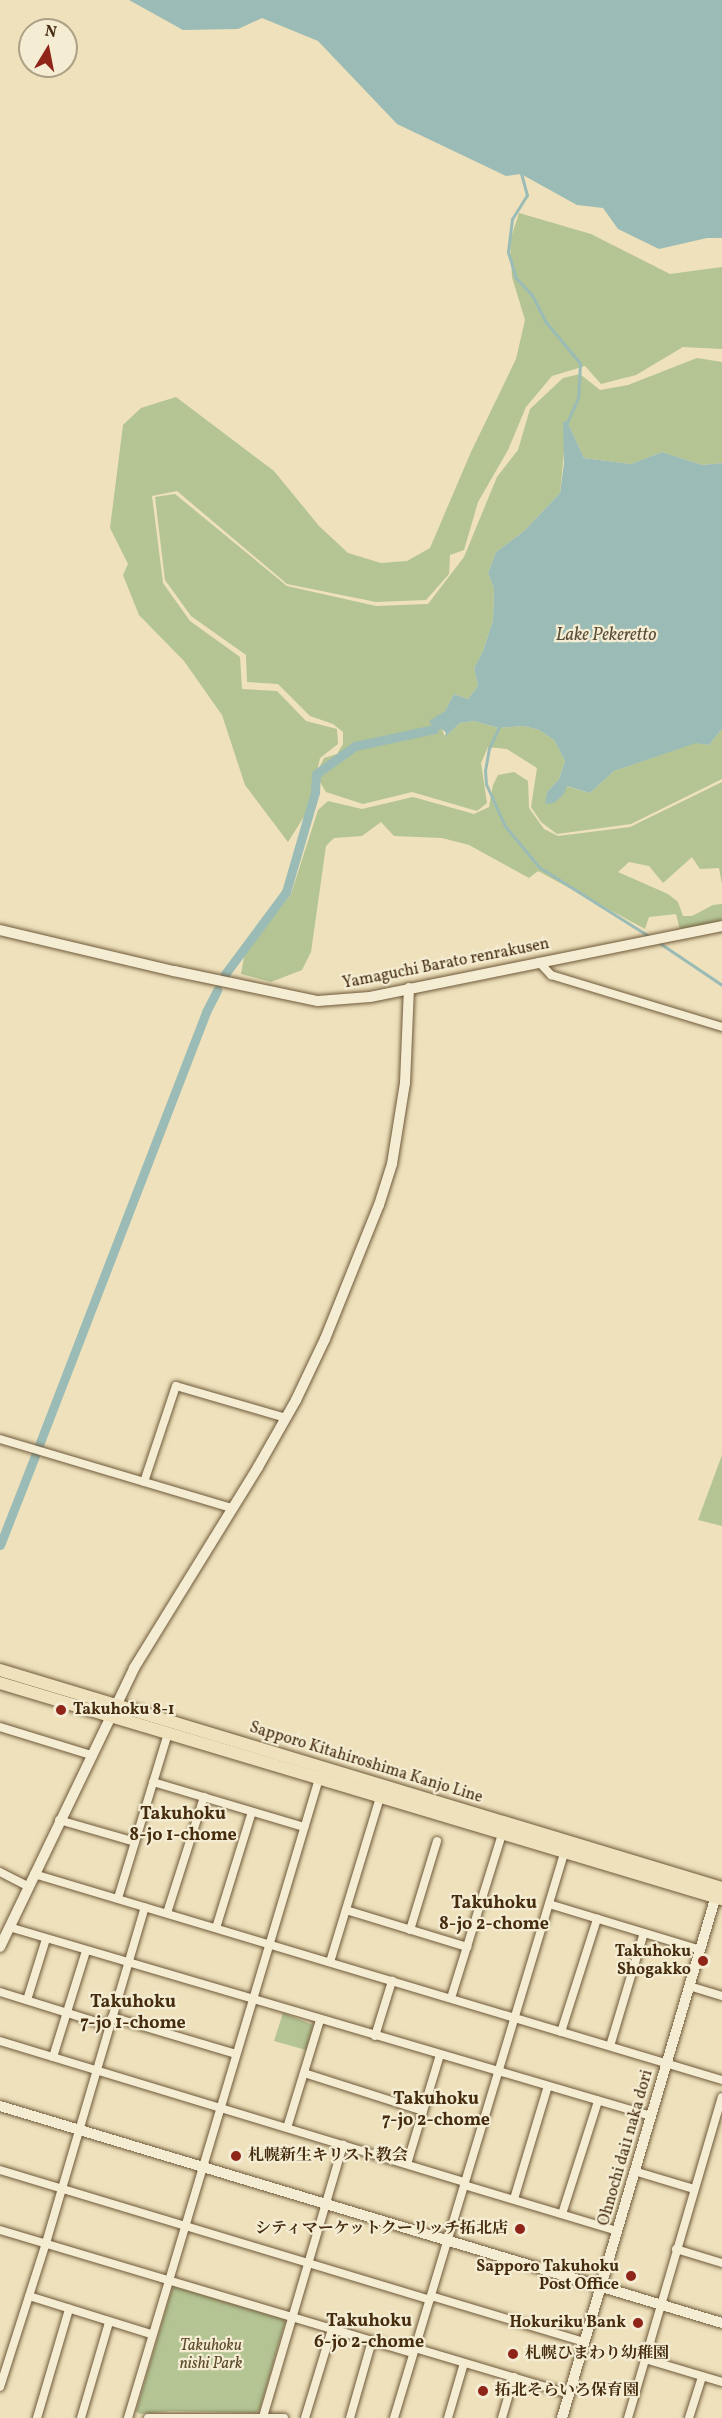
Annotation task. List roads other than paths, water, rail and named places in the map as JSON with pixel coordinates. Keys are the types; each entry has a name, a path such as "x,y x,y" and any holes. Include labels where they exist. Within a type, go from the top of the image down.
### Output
{"main road":[{"name":"Sapporo Kitahiroshima Kanjo Line","path":"0,1670 113,1710 720,1893"},
{"name":"Sapporo Kitahiroshima Kanjo Line","path":"0,1683 113,1710 168,1733 321,1773 380,1797 502,1834 566,1847"}],"street":[{"name":"Yamaguchi Barato renrakusen","path":"0,930 318,1001 370,997 722,926"},
{"path":"539,962 551,975 722,1027"},
{"path":"0,1947 5,1930 134,1668 286,1418 325,1339 379,1204 392,1164 400,1129 405,1083 409,988"},
{"path":"144,1482 176,1386 286,1418"},
{"path":"0,1439 231,1508"},
{"path":"0,1727 92,1755"},
{"path":"118,1898 168,1733"},
{"path":"128,2418 151,2334 321,1773"},
{"path":"153,1782 304,1827"},
{"path":"167,1913 204,1797"},
{"path":"330,1962 380,1797"},
{"path":"216,1928 252,1812"},
{"path":"59,1820 135,1842"},
{"path":"451,1998 502,1834"},
{"path":"410,1930 437,1841"},
{"path":"394,2418 566,1847"},
{"path":"0,1872 28,1886"},
{"path":"34,1874 722,2080"},
{"name":"Ohnochi dai1 naka dori","path":"562,2418 689,1986 720,1893"},
{"path":"549,1904 700,1950"},
{"path":"0,2387 46,2244 145,1906"},
{"path":"346,1910 467,1947"},
{"path":"561,2032 597,1919"},
{"path":"5,1930 46,1939 651,2116"},
{"path":"610,2046 644,1933"},
{"path":"27,2000 46,1939"},
{"path":"54,2057 86,1951"},
{"path":"375,2036 392,1981"},
{"path":"689,1986 722,1996"},
{"path":"0,1992 109,2026"},
{"path":"112,2017 236,2054"},
{"path":"286,2128 320,2020"},
{"path":"0,2041 407,2164 617,2231"},
{"path":"407,2164 440,2055"},
{"path":"304,2073 423,2111"},
{"path":"514,2199 548,2086"},
{"path":"628,2418 722,2097"},
{"path":"562,2214 598,2101"},
{"path":"0,2106 722,2323"},
{"path":"711,2133 722,2136"},
{"path":"263,2416 343,2145"},
{"path":"0,2170 308,2263 584,2342"},
{"path":"634,2171 694,2189"},
{"path":"0,2230 372,2341 465,2363 569,2394"},
{"path":"676,2249 722,2263"},
{"path":"29,2296 151,2334"},
{"path":"37,2418 69,2309"},
{"path":"81,2418 110,2322"},
{"path":"305,2418 332,2328"},
{"path":"350,2418 372,2341"},
{"path":"0,2348 11,2351"},
{"path":"645,2359 722,2382"},
{"path":"448,2418 465,2363"},
{"path":"689,2418 702,2377"},
{"path":"502,2418 514,2378"},
{"path":"148,2418 263,2416 284,2418"}],"water":[{"path":"129,0 722,0 722,238 707,238 659,249 618,229 603,208 577,205 521,174 506,176 397,124 318,41 262,18 238,29 183,30"},
{"name":"Lake Pekeretto","path":"567,421 584,458 631,464 662,452 702,465 722,463 722,729 709,745 696,743 614,771 590,793 567,786 564,794 554,803 545,804 547,792 559,779 565,761 554,740 539,730 524,726 499,728 474,721 460,723 444,738 446,733 442,729 434,729 429,721 445,711 454,694 468,699 478,686 474,668 483,651 493,620 494,589 488,573 496,552 524,531 560,493 564,463 563,422"}],"waterway":[{"path":"521,173 527,195 512,219 508,252 516,278 532,295 545,321 580,363 578,398 567,423"},
{"path":"499,727 489,748 485,770 486,784 505,826 539,867 650,937"},
{"path":"225,974 286,892 315,792 316,774 355,746 434,729"},
{"path":"658,942 722,985"},
{"path":"39,1445 206,1012 217,990"},
{"path":"0,1545 36,1453"}],"place":[{"name":"Takuhoku 8-1","path":"61,1710"},
{"name":"Takuhoku Shogakko","path":"703,1961"},
{"name":"札幌新生キリスト教会","path":"236,2156"},
{"name":"シティマーケットクーリッチ拓北店","path":"520,2229"},
{"name":"Sapporo Takuhoku Post Office","path":"631,2276"},
{"name":"Hokuriku Bank","path":"638,2323"},
{"name":"札幌ひまわり幼稚園","path":"513,2354"},
{"name":"拓北そらいろ保育園","path":"483,2391"}],"district":[{"name":"Takuhoku 8-jo 1-chome","path":"183,1826"},
{"name":"Takuhoku 8-jo 2-chome","path":"494,1915"},
{"name":"Takuhoku 7-jo 1-chome","path":"133,2014"},
{"name":"Takuhoku 7-jo 2-chome","path":"436,2111"},
{"name":"Takuhoku 6-jo 2-chome","path":"369,2333"}],"park label":[{"name":"Takuhoku nishi Park","path":"211,2355"}]}
